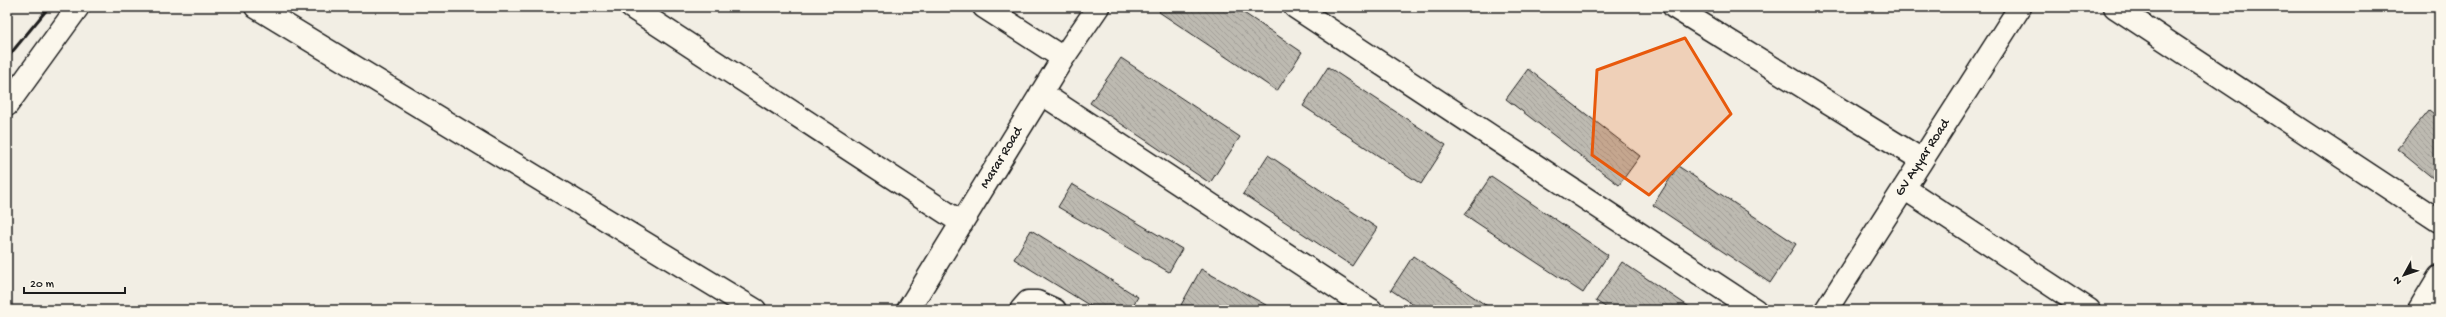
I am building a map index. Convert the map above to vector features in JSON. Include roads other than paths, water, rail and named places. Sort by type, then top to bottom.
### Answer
[{"type":"street","points":[[7,105],[78,7]]},
{"type":"street","points":[[256,7],[755,310]]},
{"type":"street","points":[[631,7],[962,223]]},
{"type":"street","points":[[984,7],[1063,58]]},
{"type":"street","name":"Marar Road","points":[[908,310],[1041,93],[1098,7]]},
{"type":"street","points":[[1294,7],[1755,310]]},
{"type":"street","points":[[1674,7],[1922,160]]},
{"type":"street","name":"GV Ayyar Road","points":[[1826,310],[2020,7]]},
{"type":"street","points":[[2115,7],[2439,221]]},
{"type":"street","points":[[1041,93],[1371,310]]},
{"type":"street","points":[[1904,188],[2089,310]]},
{"type":"street","points":[[2419,310],[2439,277]]},
{"type":"street","points":[[1021,310],[1028,302],[1038,302],[1054,310]]},
{"type":"railway","points":[[7,58],[49,7]]}]
